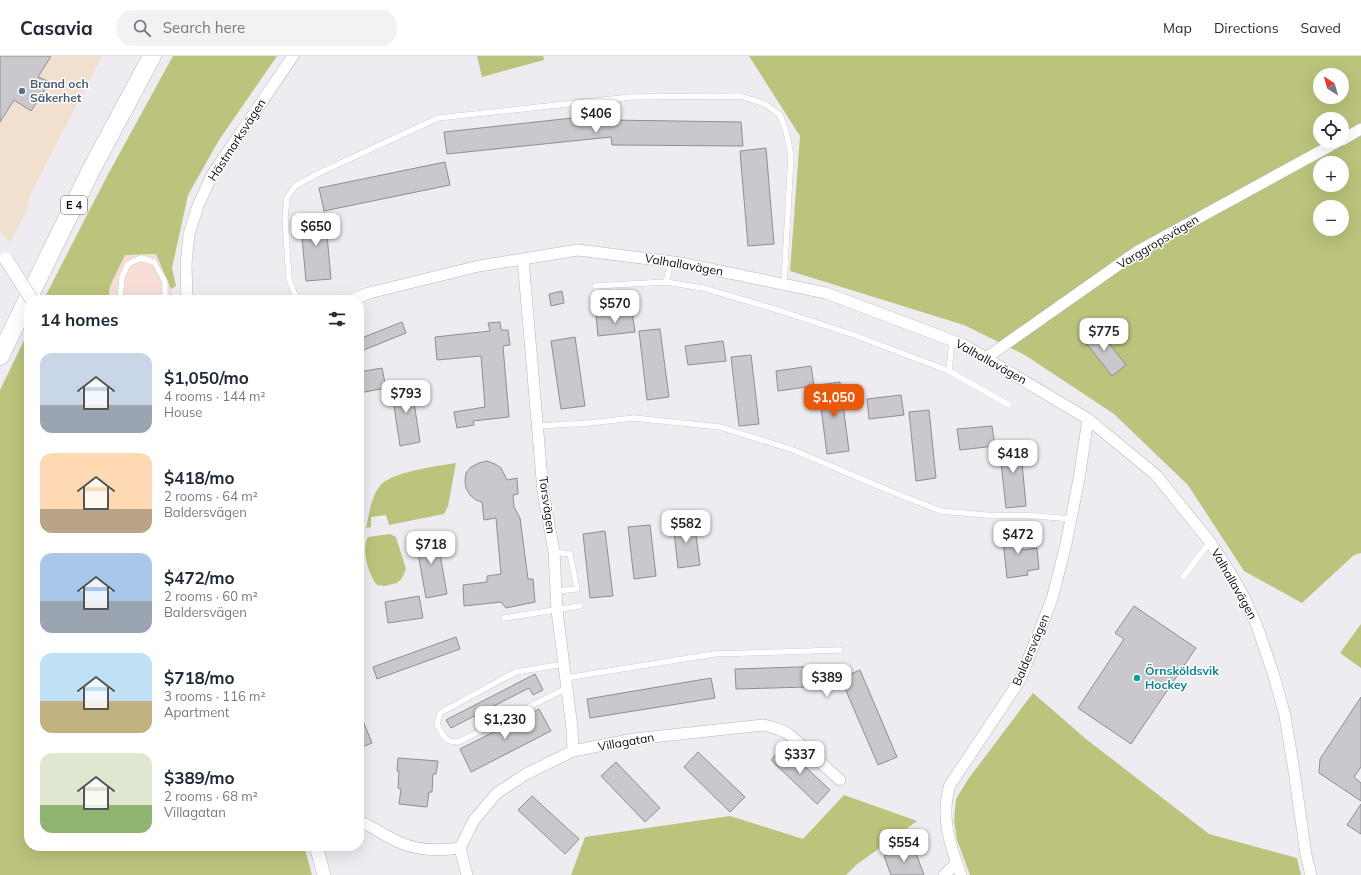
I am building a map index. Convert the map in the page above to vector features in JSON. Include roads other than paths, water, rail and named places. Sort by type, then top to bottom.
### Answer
[{"type":"highway","name":"E 4","points":[[30,295],[92,168],[152,56]]},
{"type":"highway","name":"E 4","points":[[0,356],[24,307]]},
{"type":"street","name":"Hästmarksvägen","points":[[186,295],[186,264],[189,234],[198,206],[212,175],[293,56]]},
{"type":"street","name":"Varggropsvägen","points":[[1349,136],[1361,129]]},
{"type":"street","name":"Varggropsvägen","points":[[986,358],[1138,251],[1326,148]]},
{"type":"street","name":"Valhallavägen","points":[[364,295],[473,267],[578,250],[670,261],[826,293],[964,344],[1021,378],[1088,419],[1156,475],[1210,542],[1229,571],[1258,626],[1285,716],[1306,855],[1312,875]]},
{"type":"street","points":[[3,255],[29,295]]},
{"type":"street","name":"Torsvägen","points":[[523,259],[543,491],[554,552],[557,610],[572,728],[573,752]]},
{"type":"street","name":"Baldersvägen","points":[[962,875],[947,832],[945,814],[948,792],[950,785],[1020,680],[1052,599],[1079,479],[1088,419]]},
{"type":"street","name":"Villagatan","points":[[460,848],[474,820],[497,793],[526,774],[573,752],[634,739],[764,725],[778,728],[790,735],[840,780]]},
{"type":"street","points":[[364,824],[399,843],[410,847],[432,850],[460,848],[467,875]]},
{"type":"street","points":[[317,851],[324,875]]},
{"type":"street","points":[[944,875],[957,863]]},
{"type":"lane","points":[[295,295],[289,279],[285,218],[287,198],[295,186],[317,174],[438,118],[631,97],[740,96],[765,104],[780,115],[786,131],[791,155],[784,284]]},
{"type":"lane","points":[[120,295],[122,277],[128,264],[141,258],[154,262],[165,282],[165,295]]},
{"type":"lane","points":[[666,282],[670,261]]},
{"type":"lane","points":[[595,286],[666,282],[703,288],[781,311],[854,335],[949,371],[1008,405]]},
{"type":"lane","points":[[949,371],[952,340]]},
{"type":"lane","points":[[538,426],[589,423],[634,418],[720,427],[793,450],[941,511],[986,515],[1036,516],[1071,519]]},
{"type":"lane","points":[[1183,577],[1210,542]]},
{"type":"lane","points":[[554,552],[570,554],[577,589],[556,591]]},
{"type":"lane","points":[[504,618],[580,606]]},
{"type":"lane","points":[[564,664],[516,672],[440,713],[437,724],[446,739],[450,742],[458,742],[566,683],[714,654],[840,650]]},
{"type":"place","name":"Brand och Säkerhet","points":[[22,91]]},
{"type":"place","name":"Örnsköldsvik Hockey","points":[[1137,678]]}]
